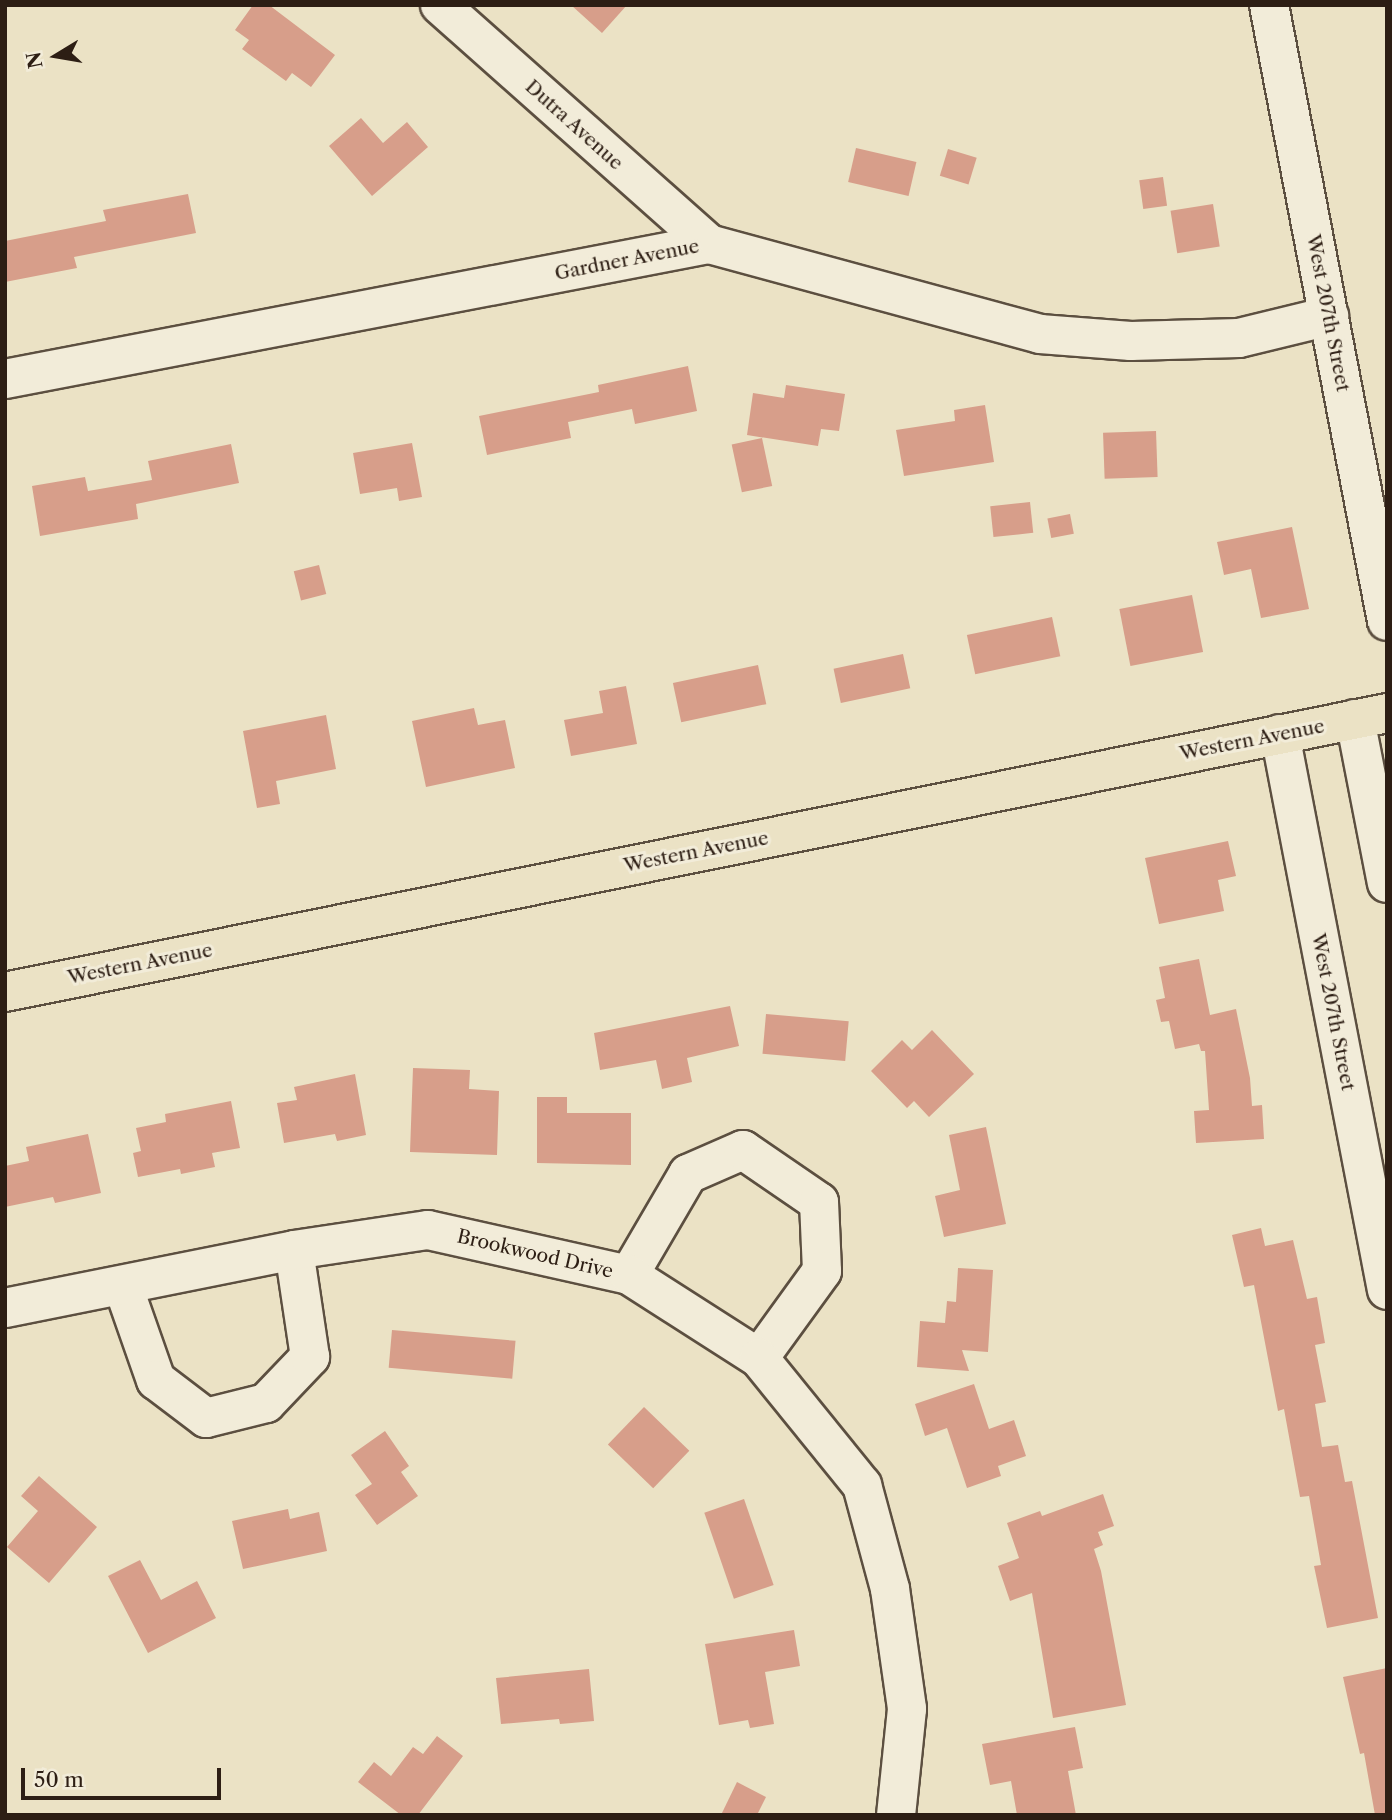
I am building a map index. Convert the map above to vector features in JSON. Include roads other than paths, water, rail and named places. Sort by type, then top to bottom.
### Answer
[{"type":"main road","name":"Western Avenue","points":[[5,992],[1371,716]]},
{"type":"street","name":"Dutra Avenue","points":[[440,5],[709,244]]},
{"type":"street","name":"West 207th Street","points":[[1272,6],[1387,621]]},
{"type":"street","name":"Gardner Avenue","points":[[5,379],[709,244],[1040,334],[1131,341],[1239,338],[1329,316]]},
{"type":"street","points":[[1371,716],[1387,883]]},
{"type":"street","name":"West 207th Street","points":[[1280,734],[1387,1290]]},
{"type":"street","points":[[629,1275],[688,1174],[743,1150],[819,1202],[822,1271],[759,1358]]},
{"type":"street","name":"Brookwood Drive","points":[[5,1308],[294,1250],[428,1230],[629,1275],[759,1358],[862,1485],[890,1589],[907,1709],[896,1815]]},
{"type":"street","points":[[123,1286],[156,1380],[206,1418],[265,1403],[310,1357],[294,1250]]}]
